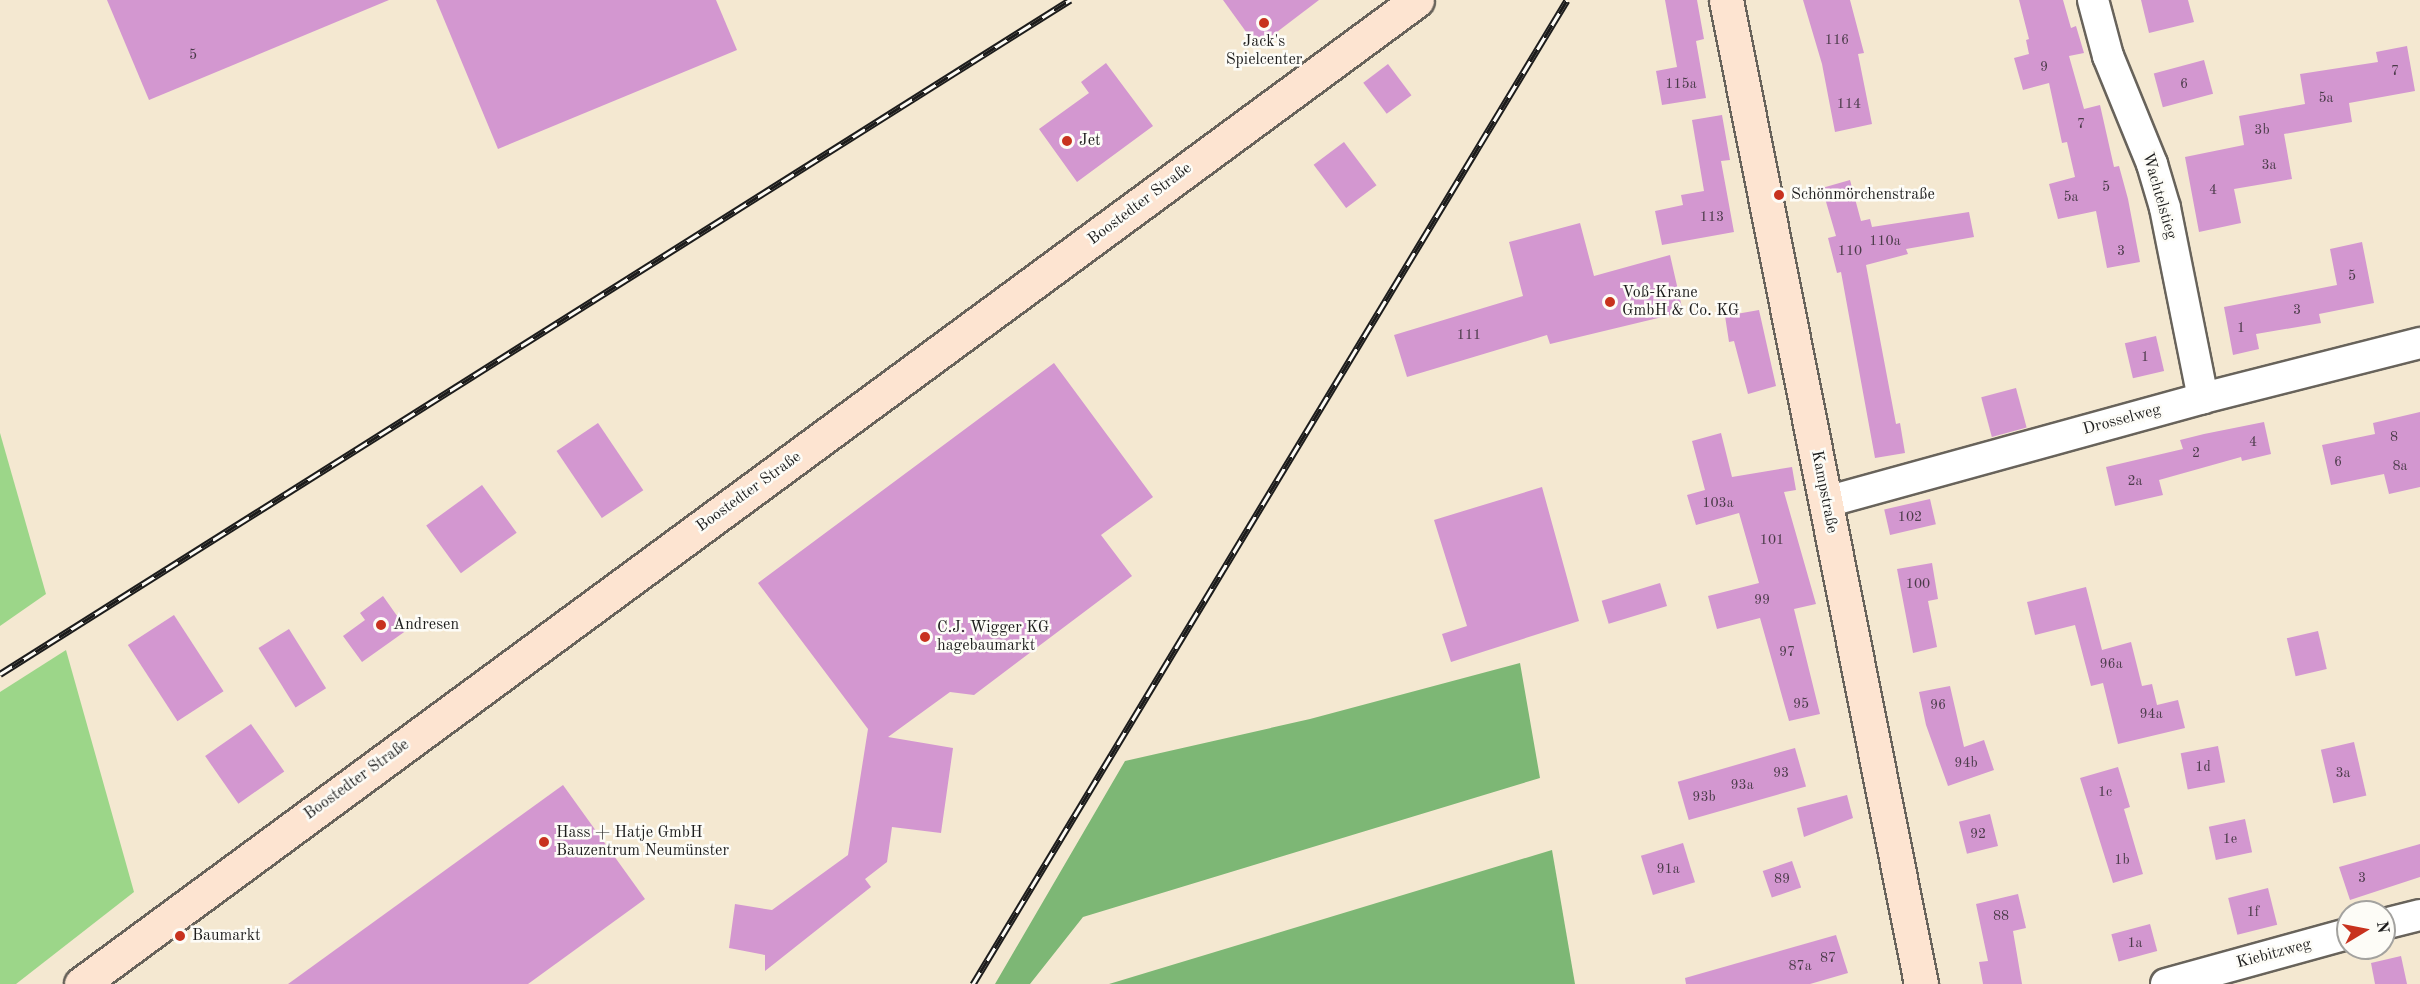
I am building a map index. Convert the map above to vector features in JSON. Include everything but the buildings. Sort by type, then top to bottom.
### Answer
[{"type":"street","name":"Boostedter Straße","points":[[81,984],[1417,0]]},
{"type":"street","name":"Kampstraße","points":[[1726,0],[1921,984]]},
{"type":"street","name":"Wachtelstieg","points":[[2093,0],[2108,56],[2152,164],[2165,208],[2203,398]]},
{"type":"street","name":"Drosselweg","points":[[1826,502],[2203,398],[2420,343]]},
{"type":"street","points":[[2396,921],[2420,915]]},
{"type":"street","name":"Kiebitzweg","points":[[2166,984],[2336,937]]},
{"type":"green space","points":[[0,433],[46,594],[0,626]]},
{"type":"green space","points":[[66,650],[134,892],[16,984],[0,984],[0,692]]},
{"type":"green space","points":[[1520,663],[1540,778],[1083,917],[1030,984],[995,984],[1125,761],[1310,719]]},
{"type":"green space","points":[[1552,850],[1575,984],[1109,984]]},
{"type":"railway","points":[[0,674],[1070,0]]},
{"type":"railway","points":[[973,984],[1567,0]]},
{"type":"place","name":"Jack's Spielcenter","points":[[1264,23]]},
{"type":"place","name":"Jet","points":[[1067,141]]},
{"type":"place","name":"Schönmörchenstraße","points":[[1779,195]]},
{"type":"place","name":"Voß-Krane GmbH & Co. KG","points":[[1610,302]]},
{"type":"place","name":"Andresen","points":[[381,625]]},
{"type":"place","name":"C.J. Wigger KG hagebaumarkt","points":[[925,637]]},
{"type":"place","name":"Hass + Hatje GmbH Bauzentrum Neumünster","points":[[544,842]]},
{"type":"place","name":"Baumarkt","points":[[180,936]]}]
